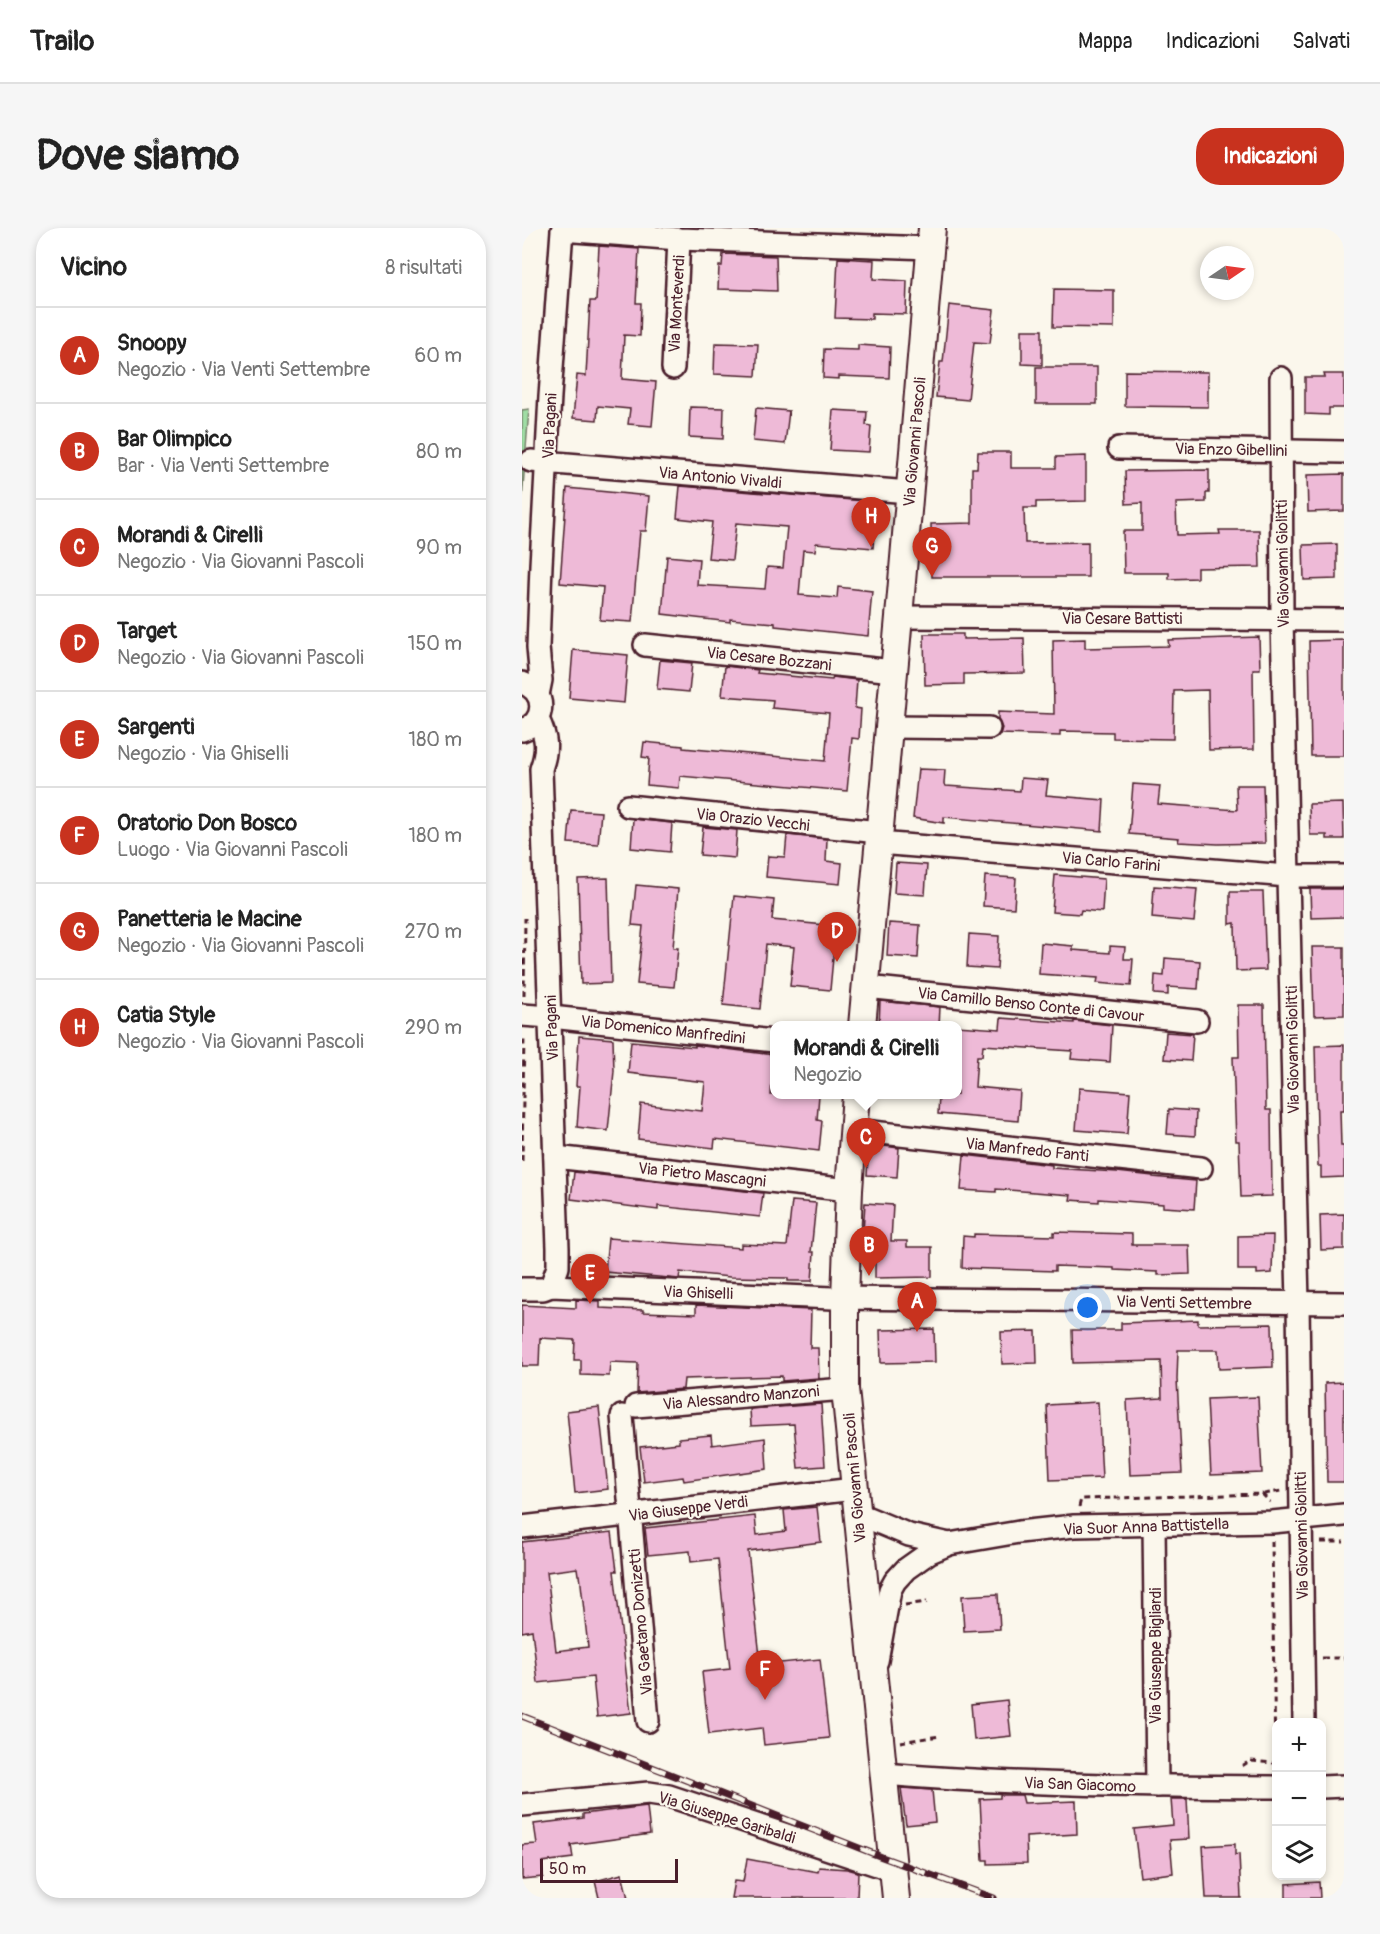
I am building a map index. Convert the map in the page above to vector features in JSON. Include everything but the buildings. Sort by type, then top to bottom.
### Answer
[{"type":"street","name":"Via Pagani","points":[[551,1286],[558,1267],[541,769],[547,753],[545,733],[527,727],[541,704],[527,686],[538,646],[539,461],[559,229],[587,230]]},
{"type":"street","name":"Via Monteverdi","points":[[587,230],[680,239],[931,238]]},
{"type":"street","name":"Via Giovanni Pascoli","points":[[863,1021],[931,238]]},
{"type":"street","name":"Via Monteverdi","points":[[673,368],[680,239]]},
{"type":"street","name":"Via Giovanni Giolitti","points":[[1281,378],[1282,620],[1298,1304],[1304,1718]]},
{"type":"street","name":"Via Enzo Gibellini","points":[[1119,448],[1344,452]]},
{"type":"street","name":"Via Antonio Vivaldi","points":[[539,461],[909,492]]},
{"type":"street","name":"Via Cesare Battisti","points":[[899,616],[1344,621]]},
{"type":"street","name":"Via Cesare Bozzani","points":[[645,645],[894,670]]},
{"type":"street","points":[[889,727],[989,728]]},
{"type":"street","name":"Via Orazio Vecchi","points":[[628,806],[878,837]]},
{"type":"street","name":"Via Carlo Farini","points":[[878,837],[1288,876],[1344,876]]},
{"type":"street","name":"Via Camillo Benso Conte di Cavour","points":[[866,987],[1197,1020]]},
{"type":"street","name":"Via Domenico Manfredini","points":[[523,1022],[551,1017],[770,1041]]},
{"type":"street","name":"Via Giovanni Pascoli","points":[[856,1099],[849,1190],[845,1298],[845,1389],[896,1898]]},
{"type":"street","name":"Via Manfredo Fanti","points":[[854,1130],[1201,1168]]},
{"type":"street","name":"Via Pietro Mascagni","points":[[555,1157],[849,1190]]},
{"type":"street","name":"Via Ghiselli","points":[[522,1289],[543,1289],[551,1286],[845,1298]]},
{"type":"street","name":"Via Venti Settembre","points":[[845,1298],[1344,1304]]},
{"type":"street","name":"Via Alessandro Manzoni","points":[[629,1411],[845,1389]]},
{"type":"street","name":"Via Gaetano Donizetti","points":[[629,1411],[630,1514],[648,1721]]},
{"type":"street","points":[[855,1501],[909,1535],[949,1544]]},
{"type":"street","name":"Via Giuseppe Verdi","points":[[522,1527],[630,1514],[855,1501]]},
{"type":"street","name":"Via Suor Anna Battistella","points":[[949,1544],[1019,1532],[1074,1526],[1272,1522],[1344,1515]]},
{"type":"street","name":"Via Giuseppe Bigliardi","points":[[1154,1525],[1157,1786]]},
{"type":"street","points":[[874,1677],[890,1590],[895,1581],[918,1559],[949,1544]]},
{"type":"street","points":[[861,1557],[876,1574],[895,1581]]},
{"type":"street","name":"Via San Giacomo","points":[[884,1774],[944,1779],[1157,1786],[1272,1787]]},
{"type":"street","points":[[1326,1786],[1344,1786]]},
{"type":"street","name":"Via Giuseppe Garibaldi","points":[[522,1805],[649,1793],[669,1796],[891,1865]]},
{"type":"path","points":[[522,1161],[523,1022]]},
{"type":"path","points":[[1074,1526],[1082,1499],[1262,1494],[1287,1489]]},
{"type":"path","points":[[1262,1494],[1268,1498],[1271,1507]]},
{"type":"path","points":[[1272,1543],[1274,1718]]},
{"type":"path","points":[[881,1744],[940,1736]]},
{"type":"green space","points":[[529,409],[522,501],[522,410]]},
{"type":"railway","points":[[522,1716],[882,1857],[994,1898]]},
{"type":"place","name":"Catia Style","points":[[871,547]]},
{"type":"place","name":"Panetteria le Macine","points":[[932,577]]},
{"type":"place","name":"Target","points":[[837,962]]},
{"type":"place","name":"Morandi & Cirelli","points":[[866,1168]]},
{"type":"place","name":"Bar Olimpico","points":[[869,1276]]},
{"type":"place","name":"Sargenti","points":[[590,1304]]},
{"type":"place","name":"Snoopy","points":[[917,1332]]},
{"type":"place","name":"Oratorio Don Bosco","points":[[765,1700]]}]
